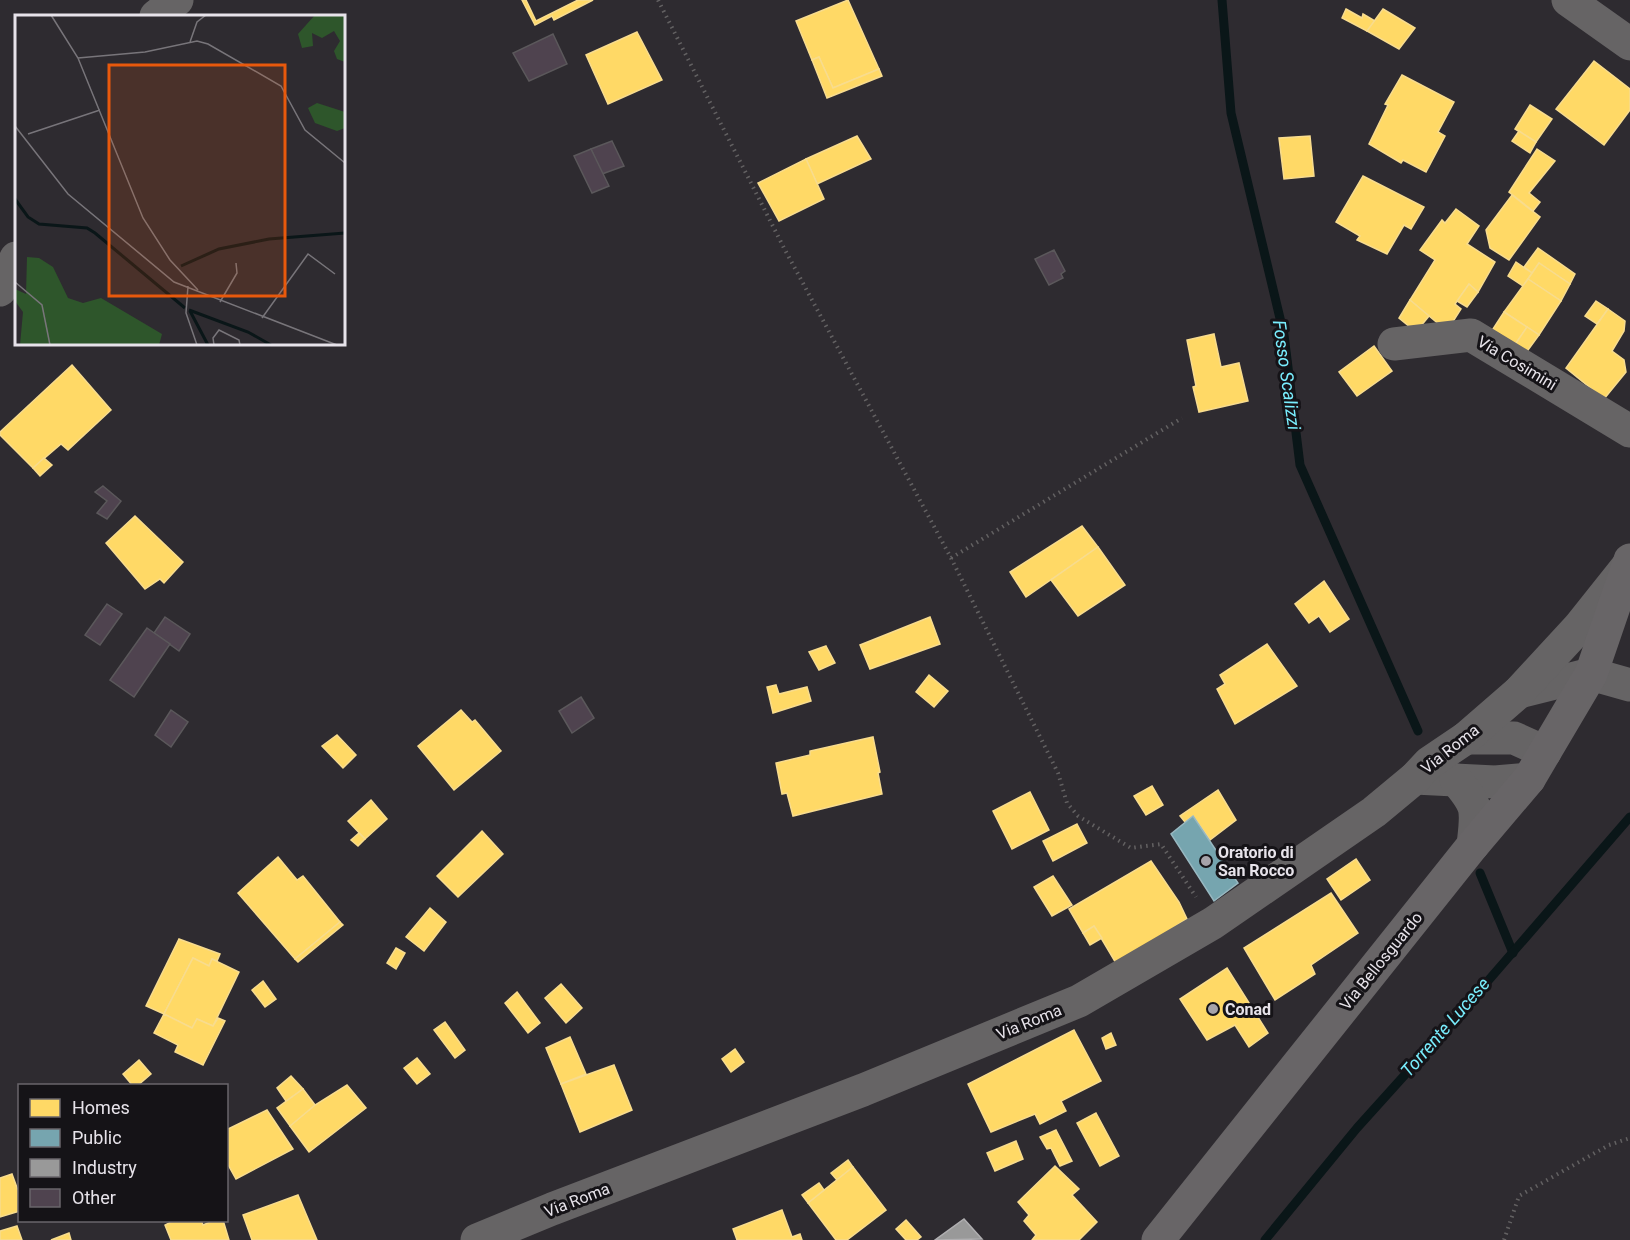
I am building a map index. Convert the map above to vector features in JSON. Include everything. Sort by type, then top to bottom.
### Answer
[{"type":"main road","name":"Via Bellosguardo","points":[[1158,1240],[1537,766],[1591,674],[1629,563]]},
{"type":"street","points":[[157,15],[177,0]]},
{"type":"street","points":[[1568,0],[1630,44]]},
{"type":"street","points":[[0,290],[15,260]]},
{"type":"street","name":"Via Cosimini","points":[[1394,344],[1471,335],[1630,431]]},
{"type":"street","name":"Via Roma","points":[[477,1240],[863,1090],[1079,1001],[1213,922],[1374,812],[1415,778],[1429,763],[1466,738],[1520,692],[1579,627],[1629,563]]},
{"type":"street","points":[[1520,692],[1591,674],[1630,685]]},
{"type":"street","points":[[1466,738],[1514,738],[1537,766]]},
{"type":"street","name":"Via Roma","points":[[1415,778],[1495,782],[1537,766]]},
{"type":"street","points":[[1456,780],[1471,798],[1477,813],[1473,845]]},
{"type":"path","points":[[658,0],[784,248],[951,558],[1058,773],[1067,803],[1078,816],[1131,848],[1161,844],[1213,922]]},
{"type":"path","points":[[951,558],[1182,418]]},
{"type":"path","points":[[1504,1240],[1519,1196],[1609,1145],[1630,1138]]},
{"type":"building: Homes","points":[[522,0],[526,0],[536,21],[578,0],[593,0],[554,20],[552,16],[535,25]]},
{"type":"building: Homes","points":[[848,0],[879,69],[833,88],[819,57],[812,60],[796,21]]},
{"type":"building: Homes","points":[[1346,9],[1362,18],[1363,14],[1375,21],[1367,31],[1342,18]]},
{"type":"building: Homes","points":[[1383,9],[1415,28],[1399,49],[1367,31]]},
{"type":"building: Homes","points":[[637,32],[662,80],[608,104],[586,55]]},
{"type":"building: Homes","points":[[819,57],[833,88],[879,69],[882,76],[827,98],[812,60]]},
{"type":"building: Homes","points":[[1594,61],[1630,89],[1630,110],[1604,145],[1556,109]]},
{"type":"building: Homes","points":[[1402,75],[1454,102],[1438,132],[1445,136],[1426,172],[1403,160],[1401,163],[1369,144],[1388,105],[1385,104]]},
{"type":"building: Homes","points":[[1530,105],[1552,119],[1536,142],[1515,129]]},
{"type":"building: Homes","points":[[1519,131],[1536,142],[1530,153],[1512,141]]},
{"type":"building: Homes","points":[[857,136],[871,159],[817,184],[806,159]]},
{"type":"building: Homes","points":[[1310,136],[1314,176],[1284,179],[1279,138]]},
{"type":"building: Homes","points":[[1537,149],[1555,161],[1529,193],[1540,202],[1533,211],[1509,192]]},
{"type":"building: Homes","points":[[806,159],[824,199],[779,221],[758,183]]},
{"type":"building: Homes","points":[[1363,176],[1424,207],[1411,229],[1404,225],[1387,254],[1357,240],[1360,236],[1336,222]]},
{"type":"building: Homes","points":[[1512,195],[1540,217],[1509,260],[1490,248],[1486,230]]},
{"type":"building: Homes","points":[[1456,209],[1479,226],[1467,244],[1495,262],[1478,292],[1469,284],[1455,304],[1461,309],[1447,331],[1410,300],[1435,260],[1420,250],[1442,220],[1445,223]]},
{"type":"building: Homes","points":[[1538,248],[1575,274],[1570,284],[1539,263],[1532,273],[1524,267]]},
{"type":"building: Homes","points":[[1516,262],[1532,273],[1523,286],[1508,276]]},
{"type":"building: Homes","points":[[1539,263],[1570,284],[1561,301],[1528,279]]},
{"type":"building: Homes","points":[[1528,279],[1561,301],[1539,335],[1504,312]]},
{"type":"building: Homes","points":[[1469,284],[1478,292],[1467,307],[1457,301]]},
{"type":"building: Homes","points":[[1410,300],[1429,316],[1416,332],[1399,318]]},
{"type":"building: Homes","points":[[1596,301],[1608,309],[1597,324],[1585,316]]},
{"type":"building: Homes","points":[[1608,309],[1625,321],[1624,331],[1612,351],[1624,360],[1626,372],[1604,399],[1566,368]]},
{"type":"building: Homes","points":[[1504,312],[1527,327],[1510,352],[1489,335]]},
{"type":"building: Homes","points":[[1527,327],[1539,335],[1520,361],[1510,352]]},
{"type":"building: Homes","points":[[1214,334],[1221,367],[1239,363],[1248,401],[1199,412],[1193,387],[1196,386],[1187,340]]},
{"type":"building: Homes","points":[[1374,346],[1392,371],[1357,396],[1339,372]]},
{"type":"building: Homes","points":[[72,365],[111,410],[68,450],[61,444],[33,468],[0,435],[0,432]]},
{"type":"building: Homes","points":[[44,458],[52,465],[40,476],[33,468]]},
{"type":"building: Homes","points":[[135,516],[183,562],[164,583],[160,579],[145,589],[106,543]]},
{"type":"building: Homes","points":[[1082,526],[1098,547],[1026,597],[1010,572]]},
{"type":"building: Homes","points":[[1098,547],[1125,585],[1078,616],[1051,580]]},
{"type":"building: Homes","points":[[1324,581],[1349,619],[1330,632],[1319,616],[1309,623],[1295,604]]},
{"type":"building: Homes","points":[[930,617],[940,644],[870,669],[860,645]]},
{"type":"building: Homes","points":[[1267,644],[1297,686],[1235,724],[1217,689],[1225,684],[1220,675]]},
{"type":"building: Homes","points":[[826,646],[835,663],[819,670],[809,652]]},
{"type":"building: Homes","points":[[929,675],[948,691],[934,707],[916,692]]},
{"type":"building: Homes","points":[[776,685],[779,694],[807,687],[811,701],[773,713],[767,687]]},
{"type":"building: Homes","points":[[461,710],[472,722],[475,720],[501,751],[454,790],[418,746]]},
{"type":"building: Homes","points":[[337,735],[356,755],[343,768],[322,746]]},
{"type":"building: Homes","points":[[873,737],[882,794],[793,816],[787,793],[782,794],[776,763],[810,755],[810,751]]},
{"type":"building: Homes","points":[[1152,786],[1163,805],[1146,815],[1134,796]]},
{"type":"building: Homes","points":[[1218,790],[1236,820],[1210,840],[1193,816],[1185,822],[1180,816]]},
{"type":"building: Homes","points":[[1030,792],[1049,830],[1012,849],[993,811]]},
{"type":"building: Homes","points":[[371,800],[387,819],[365,839],[348,821]]},
{"type":"building: Homes","points":[[1077,824],[1087,843],[1053,861],[1043,841]]},
{"type":"building: Homes","points":[[482,831],[503,854],[458,897],[437,876]]},
{"type":"building: Homes","points":[[359,833],[365,839],[358,846],[351,840]]},
{"type":"building: Homes","points":[[278,857],[297,880],[303,876],[340,922],[295,959],[238,893]]},
{"type":"building: Homes","points":[[1356,859],[1370,880],[1341,900],[1327,879]]},
{"type":"building: Homes","points":[[1151,861],[1179,902],[1187,919],[1117,965],[1094,926],[1083,933],[1069,909]]},
{"type":"building: Homes","points":[[1053,876],[1072,905],[1052,916],[1034,887]]},
{"type":"building: Homes","points":[[1331,893],[1358,933],[1311,965],[1315,974],[1275,1000],[1244,948]]},
{"type":"building: Homes","points":[[430,908],[446,922],[424,951],[406,937]]},
{"type":"building: Homes","points":[[340,922],[343,925],[298,962],[295,959]]},
{"type":"building: Homes","points":[[1094,926],[1102,938],[1090,945],[1083,933]]},
{"type":"building: Homes","points":[[179,939],[220,954],[217,961],[212,959],[209,966],[193,958],[164,1014],[146,1006]]},
{"type":"building: Homes","points":[[396,948],[405,953],[396,969],[387,963]]},
{"type":"building: Homes","points":[[193,958],[209,966],[212,959],[239,972],[213,1026],[197,1019],[192,1028],[164,1014]]},
{"type":"building: Homes","points":[[1227,968],[1268,1033],[1249,1047],[1235,1025],[1207,1040],[1180,999]]},
{"type":"building: Homes","points":[[263,981],[276,999],[265,1007],[252,990]]},
{"type":"building: Homes","points":[[561,984],[582,1008],[566,1023],[545,998]]},
{"type":"building: Homes","points":[[517,992],[540,1023],[528,1033],[505,1003]]},
{"type":"building: Homes","points":[[164,1014],[192,1028],[197,1019],[213,1026],[218,1018],[225,1021],[203,1065],[175,1052],[178,1045],[154,1033]]},
{"type":"building: Homes","points":[[445,1022],[465,1050],[455,1058],[434,1030]]},
{"type":"building: Homes","points":[[1074,1030],[1101,1081],[1061,1101],[1066,1111],[1040,1124],[1035,1114],[991,1132],[968,1084]]},
{"type":"building: Homes","points":[[1111,1033],[1116,1045],[1106,1049],[1102,1038]]},
{"type":"building: Homes","points":[[570,1037],[586,1074],[561,1084],[546,1048]]},
{"type":"building: Homes","points":[[735,1049],[744,1062],[731,1072],[722,1059]]},
{"type":"building: Homes","points":[[417,1058],[430,1074],[417,1084],[404,1068]]},
{"type":"building: Homes","points":[[139,1060],[151,1074],[139,1084],[131,1084],[123,1074]]},
{"type":"building: Homes","points":[[614,1065],[632,1110],[580,1132],[561,1084]]},
{"type":"building: Homes","points":[[291,1076],[303,1089],[286,1101],[277,1088]]},
{"type":"building: Homes","points":[[347,1085],[366,1108],[309,1152],[290,1126],[315,1105]]},
{"type":"building: Homes","points":[[303,1089],[315,1105],[290,1126],[277,1108]]},
{"type":"building: Homes","points":[[267,1110],[293,1149],[236,1179],[228,1165],[228,1129]]},
{"type":"building: Homes","points":[[1096,1113],[1119,1156],[1100,1166],[1077,1123]]},
{"type":"building: Homes","points":[[1056,1130],[1072,1161],[1060,1166],[1051,1148],[1047,1149],[1040,1137]]},
{"type":"building: Homes","points":[[1016,1141],[1023,1159],[995,1171],[987,1153]]},
{"type":"building: Homes","points":[[848,1160],[853,1167],[837,1180],[831,1173]]},
{"type":"building: Homes","points":[[1055,1166],[1079,1189],[1072,1195],[1097,1222],[1079,1240],[1032,1240],[1036,1235],[1024,1221],[1029,1215],[1018,1202]]},
{"type":"building: Homes","points":[[853,1167],[886,1210],[847,1240],[836,1240],[808,1203]]},
{"type":"building: Homes","points":[[12,1174],[18,1190],[18,1212],[0,1217],[0,1178]]},
{"type":"building: Homes","points":[[819,1183],[824,1190],[808,1203],[802,1195]]},
{"type":"building: Homes","points":[[298,1195],[317,1240],[252,1240],[243,1215]]},
{"type":"building: Homes","points":[[782,1210],[792,1237],[800,1234],[802,1240],[737,1240],[733,1229]]},
{"type":"building: Homes","points":[[906,1220],[921,1237],[917,1240],[906,1240],[896,1229]]},
{"type":"building: Homes","points":[[171,1222],[202,1222],[203,1225],[210,1222],[224,1222],[229,1240],[171,1240],[165,1225]]},
{"type":"building: Homes","points":[[17,1226],[22,1240],[0,1240],[0,1231]]},
{"type":"building: Homes","points":[[69,1233],[71,1240],[51,1240]]},
{"type":"building: Public","name":"Oratorio di San Rocco","points":[[1193,816],[1238,883],[1214,901],[1171,834]]},
{"type":"building: Industry","points":[[964,1219],[982,1239],[935,1240]]},
{"type":"building: Other","points":[[553,34],[567,64],[529,81],[513,53]]},
{"type":"building: Other","points":[[612,141],[624,166],[602,174],[591,149]]},
{"type":"building: Other","points":[[591,149],[609,186],[592,193],[574,156]]},
{"type":"building: Other","points":[[1054,250],[1065,271],[1061,274],[1063,278],[1049,285],[1035,259]]},
{"type":"building: Other","points":[[103,486],[121,501],[107,519],[97,513],[107,501],[95,492]]},
{"type":"building: Other","points":[[107,604],[122,614],[100,645],[85,635]]},
{"type":"building: Other","points":[[165,617],[190,634],[179,651],[154,633]]},
{"type":"building: Other","points":[[147,628],[170,644],[134,697],[110,680]]},
{"type":"building: Other","points":[[581,697],[594,718],[572,733],[559,711]]},
{"type":"building: Other","points":[[171,710],[188,722],[171,747],[155,735]]},
{"type":"waterway","name":"Fosso Scalizzi","points":[[1222,0],[1231,113],[1284,335],[1300,465],[1418,731]]},
{"type":"waterway","name":"Torrente Lucese","points":[[1265,1240],[1357,1128],[1630,817]]},
{"type":"waterway","name":"Fosso Scalizzi","points":[[1480,873],[1513,953]]},
{"type":"place","name":"Oratorio di San Rocco","points":[[1206,861]]},
{"type":"place","name":"Conad","points":[[1213,1009]]}]
